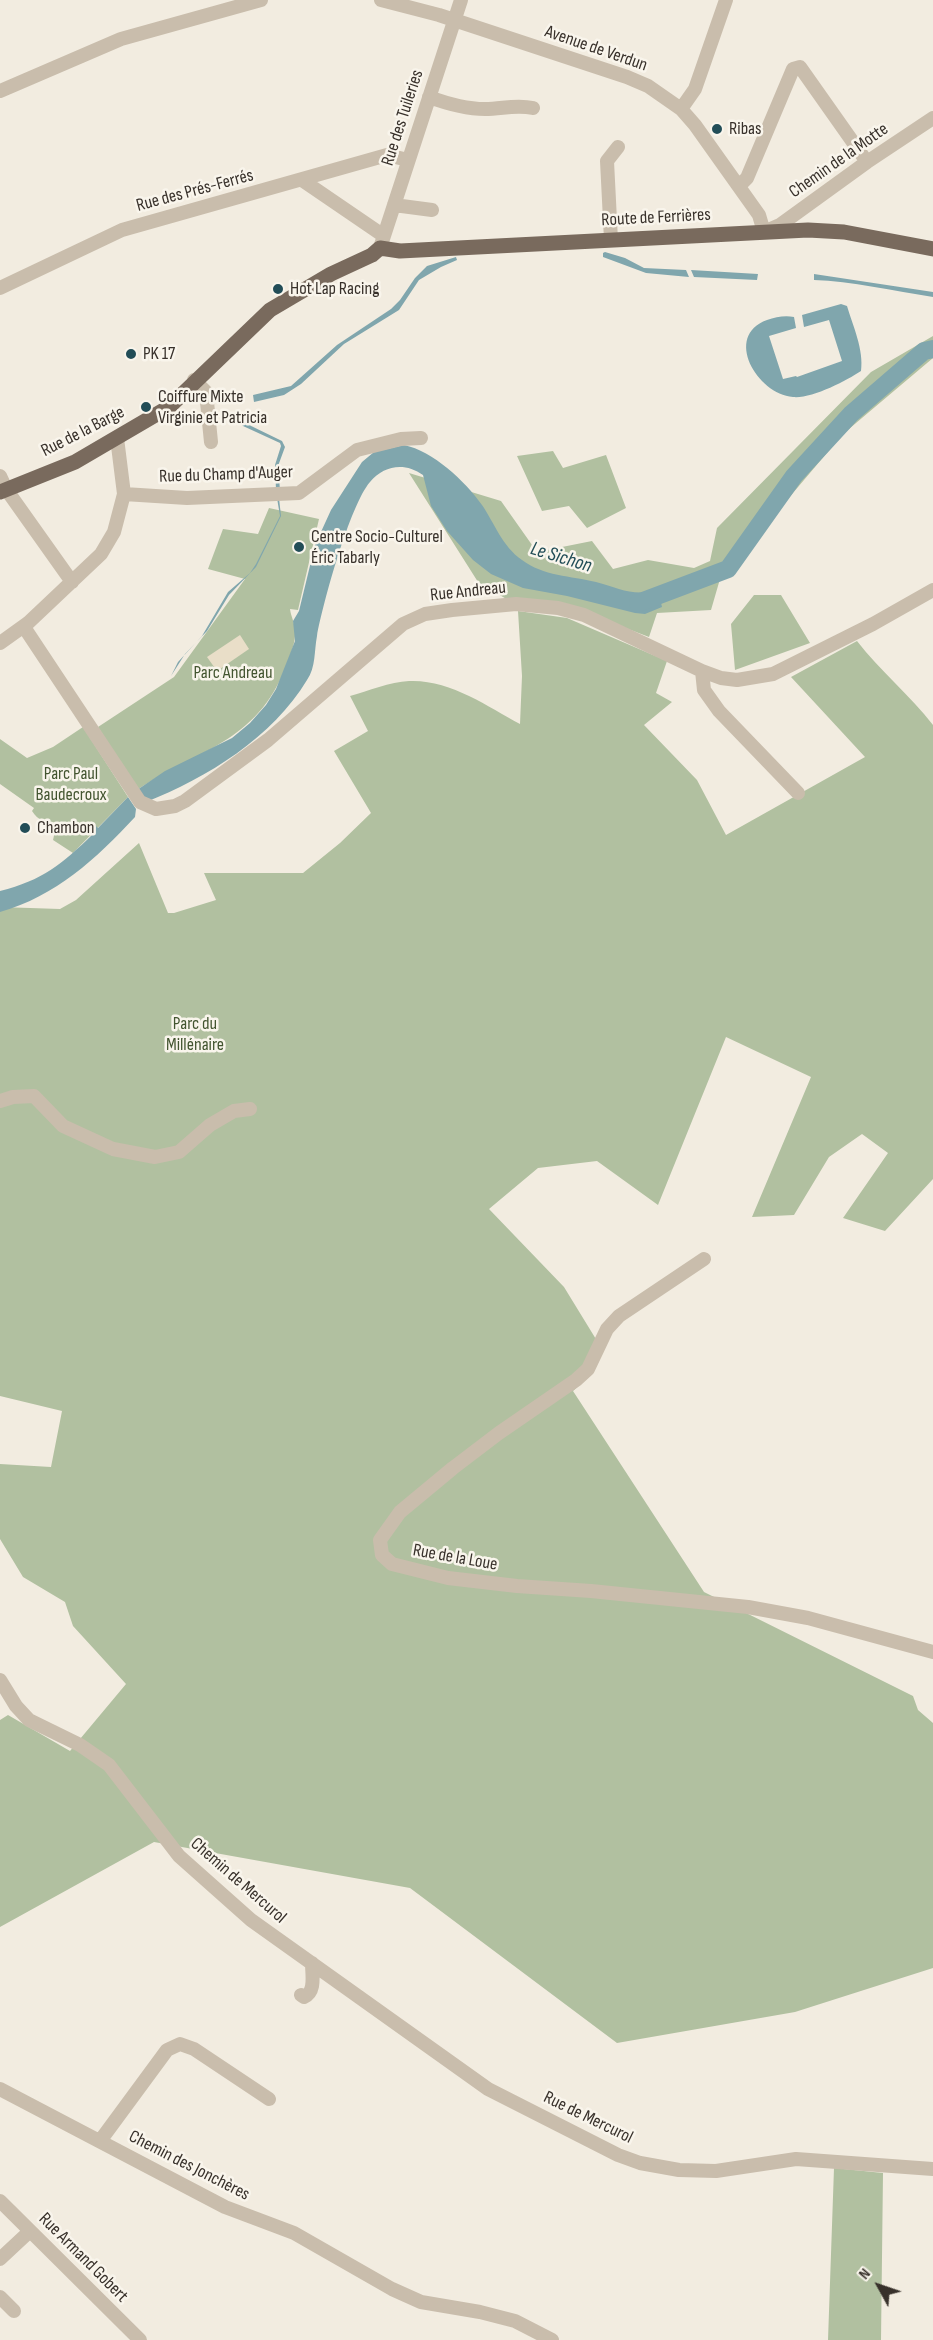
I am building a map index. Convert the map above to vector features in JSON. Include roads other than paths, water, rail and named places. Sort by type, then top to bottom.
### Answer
[{"type":"main road","name":"Route de Ferrières","points":[[382,242],[400,251],[764,232],[844,232],[933,249]]},
{"type":"main road","name":"Rue de la Barge","points":[[2,486],[75,462],[169,407],[194,380],[270,310],[331,274],[372,255],[382,242]]},
{"type":"street","points":[[0,91],[121,39],[261,0]]},
{"type":"street","name":"Avenue de Verdun","points":[[381,0],[454,20],[627,77],[666,97],[681,110],[739,186],[759,215],[764,232]]},
{"type":"street","name":"Rue des Tuileries","points":[[382,242],[461,0]]},
{"type":"street","points":[[681,110],[695,89],[726,0]]},
{"type":"street","points":[[739,186],[747,178],[793,69],[800,67],[867,162]]},
{"type":"street","points":[[429,97],[468,108],[488,109],[517,105],[533,108]]},
{"type":"street","name":"Chemin de la Motte","points":[[764,232],[780,225],[933,118]]},
{"type":"street","points":[[610,240],[607,161],[618,147]]},
{"type":"street","name":"Rue des Prés-Ferrés","points":[[0,288],[122,230],[387,155],[408,160]]},
{"type":"street","points":[[302,180],[382,242]]},
{"type":"street","points":[[394,205],[432,210]]},
{"type":"street","points":[[194,380],[206,392],[211,442]]},
{"type":"street","points":[[0,643],[24,627],[106,547],[114,532],[124,494],[117,438]]},
{"type":"street","name":"Rue du Champ d'Auger","points":[[124,494],[187,498],[299,493],[357,450],[401,439],[421,438]]},
{"type":"street","points":[[2,486],[72,582]]},
{"type":"street","name":"Rue Andreau","points":[[24,627],[140,802],[148,807],[165,808],[185,801],[268,740],[403,624],[425,614],[516,604],[558,608],[584,615],[702,671],[721,678],[737,680],[773,674],[933,591]]},
{"type":"street","points":[[702,671],[704,690],[719,711],[798,793]]},
{"type":"street","points":[[0,1101],[13,1097],[34,1096],[63,1126],[113,1149],[155,1157],[179,1152],[210,1125],[234,1111],[250,1109]]},
{"type":"street","name":"Rue de la Loue","points":[[704,1258],[619,1316],[607,1329],[588,1369],[576,1380],[499,1433],[400,1512],[380,1540],[382,1555],[392,1564],[448,1578],[748,1607],[808,1618],[933,1652]]},
{"type":"street","name":"Chemin de Mercurol","points":[[0,1680],[16,1706],[29,1720],[80,1745],[109,1765],[179,1856],[251,1920],[365,2001]]},
{"type":"street","points":[[301,1995],[304,1997],[312,1990],[312,1963]]},
{"type":"street","name":"Rue de Mercurol","points":[[365,2001],[488,2089],[618,2155],[640,2163],[679,2170],[716,2171],[796,2158],[933,2169]]},
{"type":"street","points":[[100,2141],[167,2050],[180,2044],[194,2049],[268,2099]]},
{"type":"street","name":"Chemin des Jonchères","points":[[0,2089],[225,2207],[294,2234],[392,2289],[421,2302],[480,2312],[515,2321],[552,2340]]},
{"type":"street","name":"Rue Armand Gobert","points":[[0,2201],[140,2340]]},
{"type":"street","points":[[0,2259],[30,2231]]},
{"type":"street","points":[[0,2297],[14,2311]]},
{"type":"water","points":[[605,252],[625,258],[644,268],[686,270],[689,277],[646,273],[603,257]]},
{"type":"water","points":[[456,257],[457,260],[419,280],[399,310],[344,344],[301,384],[284,395],[254,402],[253,395],[291,386],[337,345],[391,309],[427,266]]},
{"type":"water","points":[[691,270],[758,274],[757,280],[694,277]]},
{"type":"water","points":[[814,274],[933,292],[933,297],[858,284],[814,280]]},
{"type":"water","points":[[841,304],[847,306],[857,338],[862,363],[861,371],[847,380],[800,397],[780,393],[757,376],[746,351],[747,338],[754,328],[767,320],[780,317],[794,317],[796,328],[769,336],[783,379],[797,377],[842,361],[829,320],[804,327],[802,315]]},
{"type":"water","points":[[230,412],[245,423],[282,441],[285,447],[278,466],[280,490],[276,490],[275,465],[280,443],[243,426]]},
{"type":"water","points":[[404,445],[415,448],[437,460],[467,486],[509,548],[522,560],[548,572],[626,591],[641,593],[658,590],[662,607],[645,614],[635,613],[523,588],[491,574],[473,560],[447,531],[431,506],[423,475],[409,468],[388,469],[370,482],[354,511],[325,601],[312,670],[293,701],[276,720],[237,753],[192,781],[146,802],[137,790],[165,771],[232,738],[266,705],[276,689],[295,641],[293,621],[299,611],[315,545],[331,510],[362,462],[374,452]]},
{"type":"water","points":[[277,498],[279,498],[281,516],[256,567],[229,595],[207,631],[196,643],[228,592],[250,573],[256,564],[280,516]]},
{"type":"water","points":[[128,797],[136,809],[135,817],[90,861],[57,886],[20,905],[0,912],[0,891],[28,882],[61,863],[93,834],[93,826],[98,828]]},
{"type":"waterway","name":"Le Sichon","points":[[638,603],[728,569],[794,476],[851,414],[924,351],[933,349]]},
{"type":"place","name":"Ribas","points":[[717,129]]},
{"type":"place","name":"Hot Lap Racing","points":[[278,289]]},
{"type":"place","name":"PK 17","points":[[131,354]]},
{"type":"place","name":"Coiffure Mixte Virginie et Patricia","points":[[146,407]]},
{"type":"place","name":"Centre Socio-Culturel Éric Tabarly","points":[[299,547]]},
{"type":"place","name":"Chambon","points":[[25,828]]},
{"type":"park label","name":"Parc Andreau","points":[[233,673]]},
{"type":"park label","name":"Parc Paul Baudecroux","points":[[71,784]]},
{"type":"park label","name":"Parc du Millénaire","points":[[195,1034]]}]
